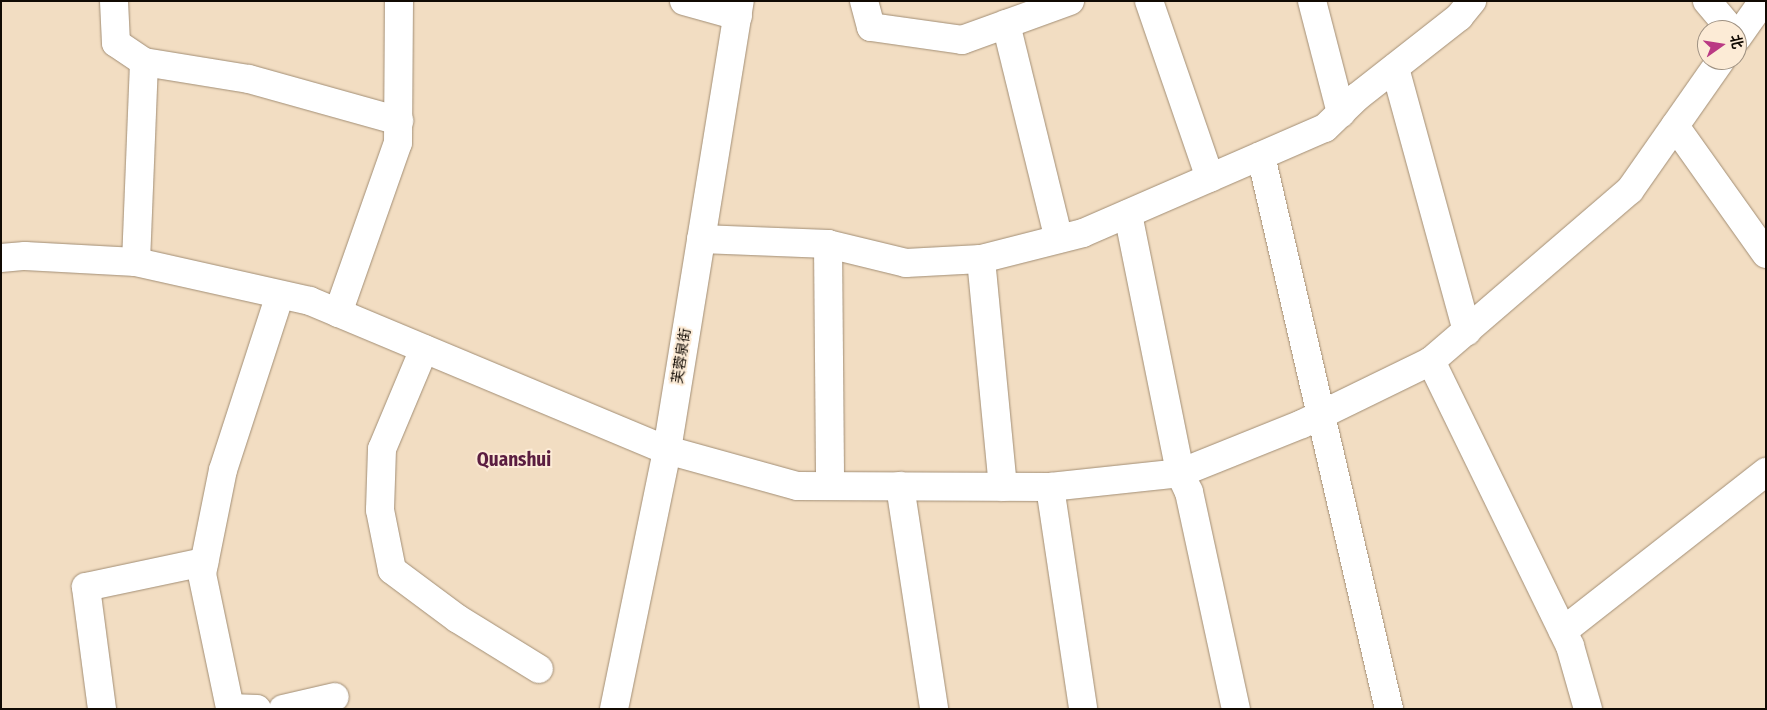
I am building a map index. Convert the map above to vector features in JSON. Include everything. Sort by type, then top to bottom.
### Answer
[{"type":"street","points":[[114,1],[116,43],[144,62],[248,79],[399,121]]},
{"type":"street","points":[[338,313],[398,143],[400,1]]},
{"type":"street","points":[[684,1],[739,9]]},
{"type":"street","points":[[864,1],[871,26],[962,40],[1070,1]]},
{"type":"street","points":[[1149,1],[1210,178]]},
{"type":"street","points":[[1312,1],[1341,113]]},
{"type":"street","points":[[701,240],[828,244],[906,263],[982,260],[1083,233],[1325,128],[1395,68],[1459,17],[1472,1]]},
{"type":"street","points":[[1707,1],[1723,20]]},
{"type":"street","points":[[1747,24],[1763,1]]},
{"type":"street","name":"芙蓉泉街","points":[[614,709],[667,450],[739,9]]},
{"type":"street","points":[[1006,24],[1059,239]]},
{"type":"street","points":[[136,262],[144,62]]},
{"type":"street","points":[[1395,68],[1467,331]]},
{"type":"street","points":[[1,258],[25,256],[136,262],[310,301],[667,450],[797,486],[1050,488],[1180,473],[1321,415],[1431,361],[1630,190],[1714,70]]},
{"type":"street","points":[[1675,126],[1766,254]]},
{"type":"street","points":[[1261,156],[1389,709]]},
{"type":"street","points":[[1128,214],[1180,473],[1189,492],[1236,709]]},
{"type":"street","points":[[828,244],[830,486]]},
{"type":"street","points":[[982,260],[1003,487]]},
{"type":"street","points":[[257,709],[229,709],[202,574],[223,470],[280,295]]},
{"type":"street","points":[[424,348],[382,449],[380,510],[392,570],[458,619],[539,669]]},
{"type":"street","points":[[1431,361],[1563,631],[1588,709]]},
{"type":"street","points":[[1563,631],[1763,481]]},
{"type":"street","points":[[900,486],[934,709]]},
{"type":"street","points":[[1050,488],[1083,709]]},
{"type":"street","points":[[102,709],[86,587],[204,562]]},
{"type":"street","points":[[283,709],[335,697]]},
{"type":"district","name":"Quanshui","points":[[514,460]]}]
